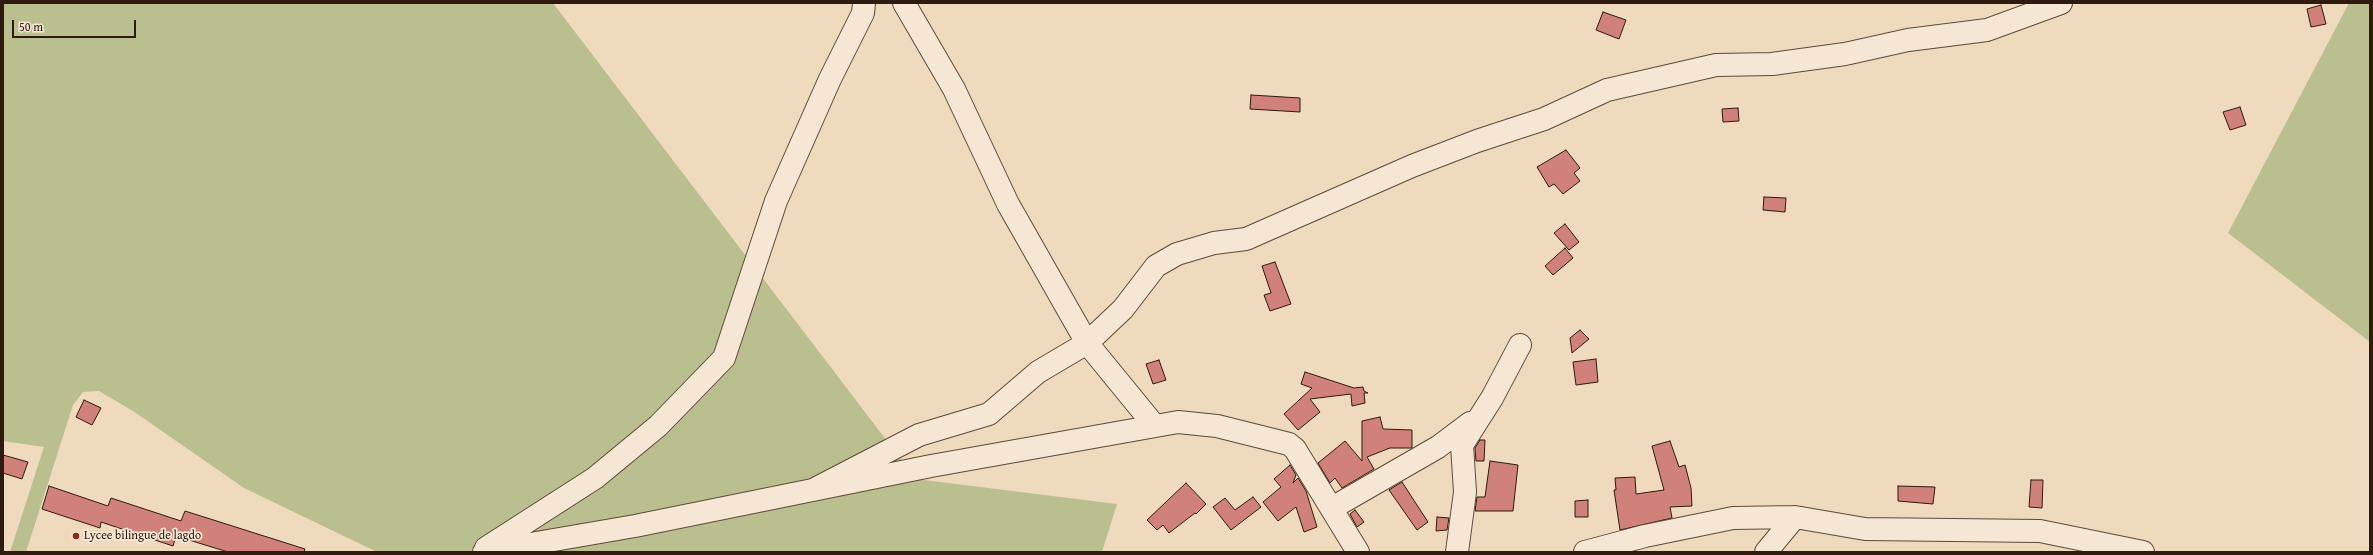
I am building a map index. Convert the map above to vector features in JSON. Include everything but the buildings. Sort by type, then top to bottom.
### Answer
[{"type":"street","points":[[479,552],[595,478],[658,426],[724,358],[776,201],[830,79],[864,13],[864,3]]},
{"type":"street","points":[[904,3],[954,90],[1008,204],[1087,343],[1154,426]]},
{"type":"street","points":[[813,490],[918,435],[989,414],[1038,372],[1087,343],[1123,309],[1156,266],[1177,254],[1214,243],[1246,239],[1412,166],[1477,141],[1544,119],[1606,90],[1716,65],[1772,64],[1845,54],[1908,40],[1987,30],[2061,3]]},
{"type":"street","points":[[1457,552],[1465,492],[1462,445],[1492,398],[1520,345]]},
{"type":"street","points":[[1332,508],[1438,447],[1468,425],[1492,398]]},
{"type":"street","points":[[484,552],[635,526],[813,490],[1154,426],[1193,422],[1274,439],[1289,444],[1295,449],[1358,552]]},
{"type":"street","points":[[1585,552],[1645,536],[1733,518],[1795,517],[1865,529],[2040,531],[2143,552]]},
{"type":"street","points":[[1766,552],[1795,517]]},
{"type":"green space","points":[[3,3],[553,3],[916,479],[1117,504],[1102,552],[377,552],[244,488],[133,411],[99,391],[83,392],[73,405],[26,552],[10,552],[44,447],[3,441]]},
{"type":"green space","points":[[2349,3],[2370,3],[2370,342],[2228,233]]},
{"type":"place","name":"Lycee bilingue de lagdo","points":[[76,536]]}]
